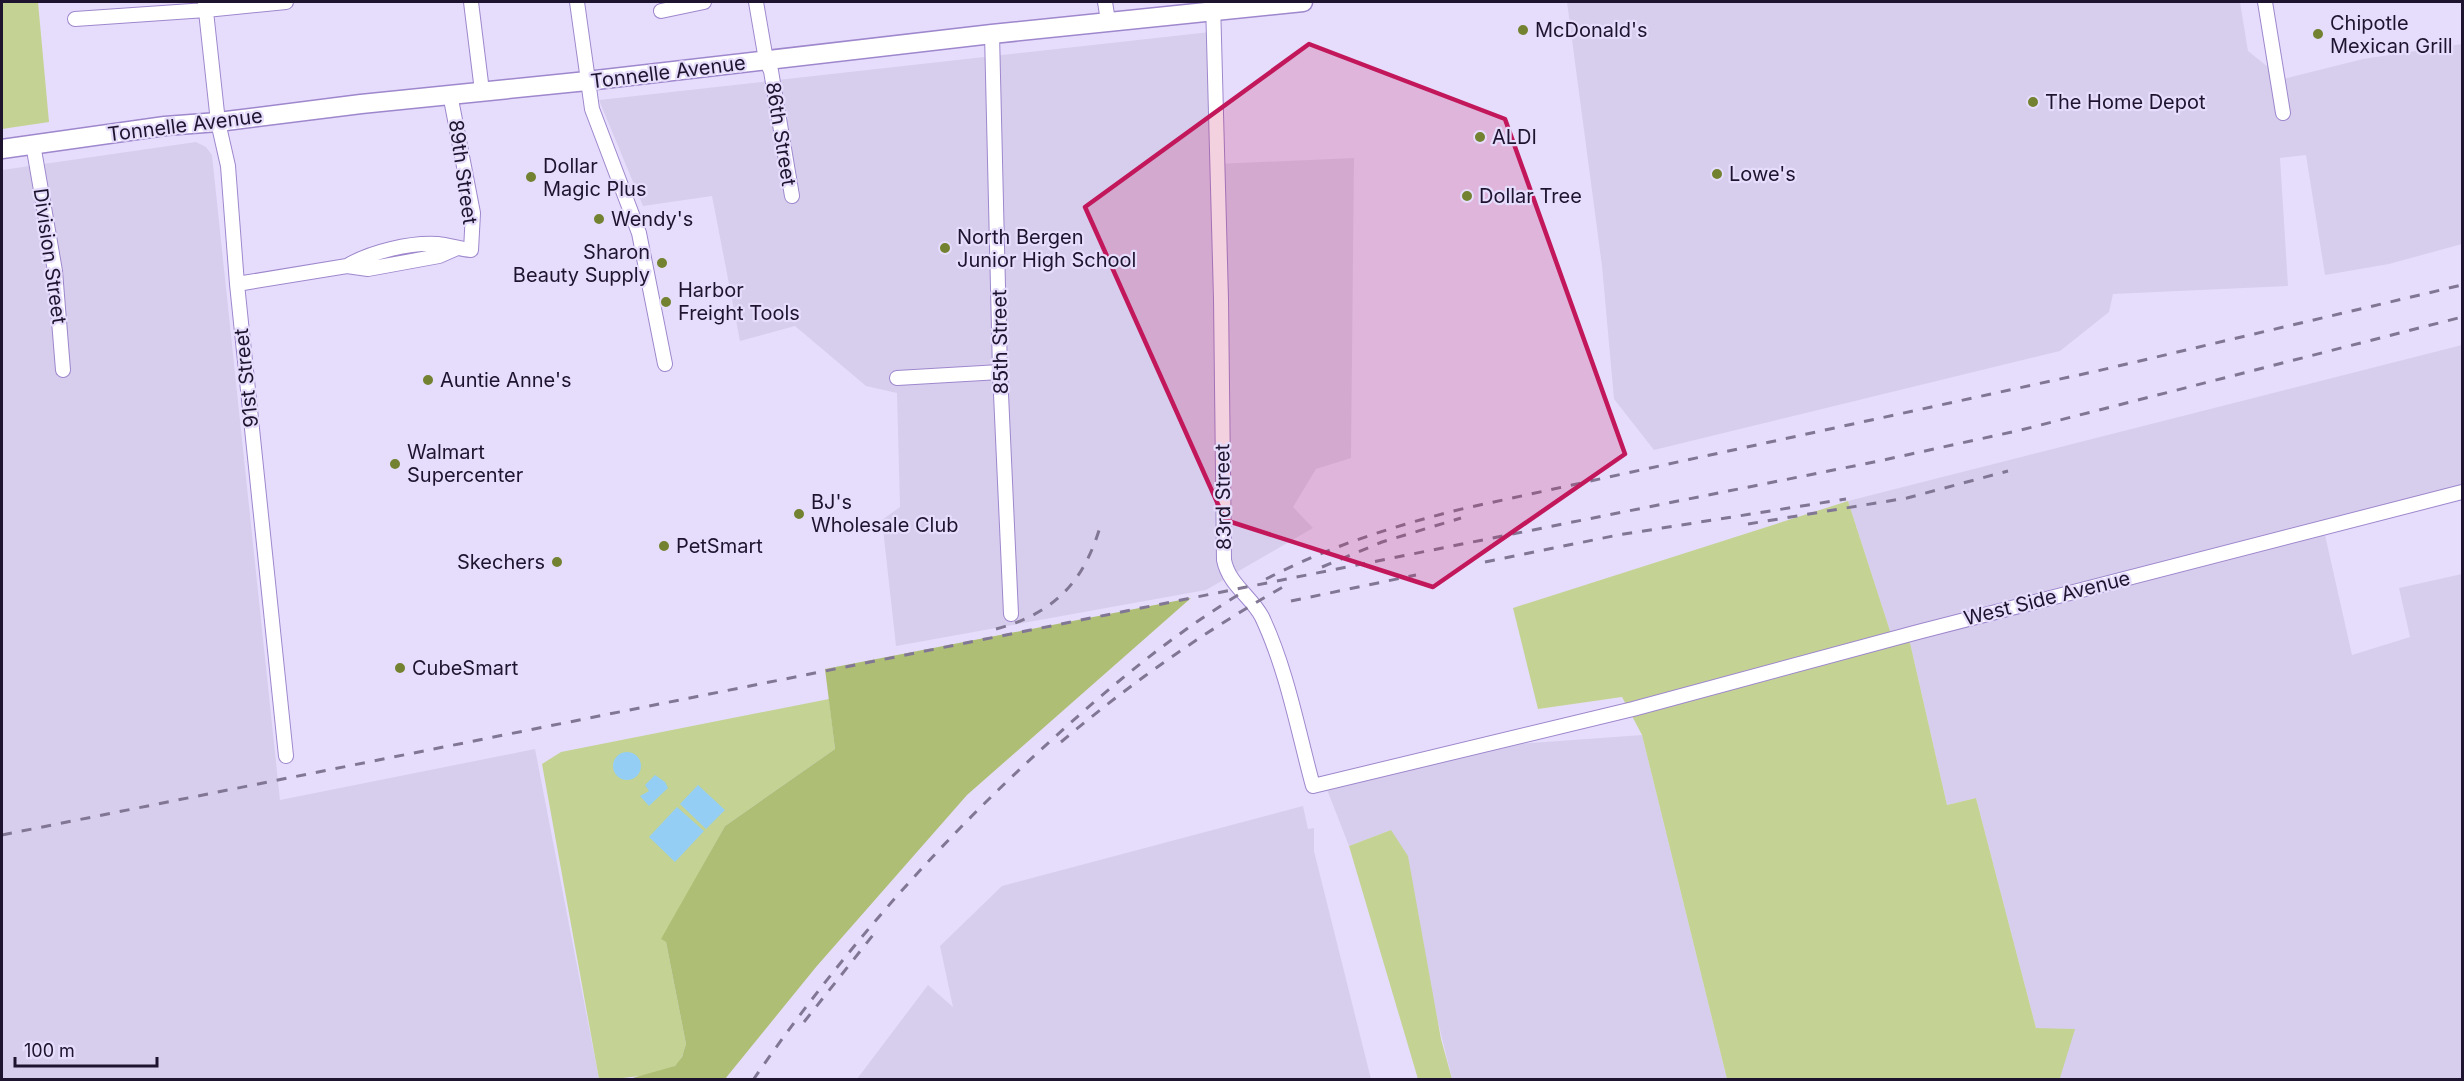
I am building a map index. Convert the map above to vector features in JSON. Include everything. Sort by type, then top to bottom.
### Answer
[{"type":"main road","name":"Tonnelle Avenue","points":[[2,149],[165,126],[587,81],[1214,7],[1303,2]]},
{"type":"street","points":[[75,19],[206,6],[286,2]]},
{"type":"street","points":[[471,2],[482,92]]},
{"type":"street","points":[[577,2],[592,109],[639,233],[665,364]]},
{"type":"street","points":[[661,11],[704,2]]},
{"type":"street","name":"86th Street","points":[[756,2],[766,60],[771,71],[792,196]]},
{"type":"street","points":[[1105,2],[1108,21]]},
{"type":"street","points":[[2265,2],[2283,112]]},
{"type":"street","name":"91st Street","points":[[206,6],[218,122],[228,166],[237,284],[286,756]]},
{"type":"street","name":"83rd Street","points":[[1214,7],[1224,560],[1234,583],[1262,617],[1282,673],[1313,786],[1634,709]]},
{"type":"street","name":"85th Street","points":[[992,34],[1000,372],[1011,614]]},
{"type":"street","name":"89th Street","points":[[237,284],[346,266],[365,255],[420,244],[437,244],[471,250],[473,213],[450,94]]},
{"type":"street","name":"Division Street","points":[[33,144],[56,271],[63,370]]},
{"type":"street","points":[[897,378],[1000,372]]},
{"type":"street","name":"West Side Avenue","points":[[1634,709],[1930,629],[2463,492]]},
{"type":"highlighted area","points":[[1309,44],[1505,119],[1625,454],[1433,587],[1225,520],[1085,207]]},
{"type":"shaded area","points":[[1567,2],[2240,2],[2248,51],[2283,79],[2363,59],[2462,44],[2462,244],[2389,264],[2325,275],[2306,155],[2280,158],[2288,286],[2113,294],[2109,312],[2060,351],[1654,450],[1614,399],[1602,266]]},
{"type":"shaded area","points":[[1210,32],[1216,164],[1354,158],[1351,458],[1316,469],[1293,507],[1313,528],[1206,590],[896,646],[882,520],[900,507],[897,393],[866,386],[795,326],[740,341],[712,196],[643,206],[599,100]]},
{"type":"shaded area","points":[[196,142],[206,147],[212,155],[280,800],[535,749],[599,1079],[2,1080],[2,170]]},
{"type":"shaded area","points":[[2462,345],[2462,487],[2323,526],[2352,655],[2410,637],[2399,588],[2462,574],[2462,1079],[2060,1078],[2036,1028],[1976,798],[1947,805],[1908,634],[1892,637],[1848,501]]},
{"type":"shaded area","points":[[1642,735],[1727,1079],[1452,1079],[1391,830],[1349,846],[1326,787],[1474,747]]},
{"type":"shaded area","points":[[1303,806],[1308,829],[1314,828],[1314,851],[1371,1079],[857,1079],[928,985],[953,1007],[940,946],[1002,886]]},
{"type":"green space","points":[[2,2],[38,2],[49,122],[2,129]]},
{"type":"green space","points":[[1848,501],[1892,637],[1908,634],[1947,805],[1976,798],[2036,1028],[2075,1029],[2060,1078],[2062,1079],[1727,1079],[1642,735],[1622,697],[1538,709],[1513,608]]},
{"type":"green space","points":[[1191,598],[967,795],[816,967],[725,1079],[629,1079],[675,1066],[682,1057],[686,1044],[666,942],[661,939],[725,826],[835,749],[825,669]]},
{"type":"green space","points":[[829,699],[835,749],[725,826],[662,939],[666,942],[686,1044],[680,1061],[670,1069],[661,1072],[599,1079],[542,764],[561,752]]},
{"type":"green space","points":[[1391,830],[1408,856],[1441,1039],[1452,1079],[1418,1079],[1349,846]]},
{"type":"water","points":[[627,752],[637,756],[641,766],[637,776],[627,780],[617,776],[613,766],[617,756]]},
{"type":"water","points":[[655,775],[665,782],[668,788],[649,806],[640,796],[649,791],[645,785]]},
{"type":"water","points":[[698,785],[725,810],[706,829],[680,804]]},
{"type":"water","points":[[677,807],[704,831],[675,862],[649,837]]},
{"type":"railway","points":[[1266,579],[1314,556],[1364,538],[1466,508],[2097,371],[2462,285]]},
{"type":"railway","points":[[2,835],[1879,461],[2021,430],[2462,317]]},
{"type":"railway","points":[[1748,524],[1907,498],[2008,471]]},
{"type":"railway","points":[[1485,562],[1618,535],[1846,499]]},
{"type":"railway","points":[[1322,567],[1382,542],[1461,518]]},
{"type":"railway","points":[[996,629],[1035,614],[1064,592],[1086,563],[1101,524]]},
{"type":"railway","points":[[1291,601],[1416,575]]},
{"type":"railway","points":[[1061,742],[1115,698],[1172,657],[1230,618],[1290,583]]},
{"type":"railway","points":[[753,1080],[821,987],[857,943],[894,899],[973,815],[1056,736],[1123,678],[1193,624],[1243,592]]},
{"type":"railway","points":[[804,1022],[873,935]]},
{"type":"place","name":"McDonald's","points":[[1523,30]]},
{"type":"place","name":"Chipotle Mexican Grill","points":[[2318,34]]},
{"type":"place","name":"The Home Depot","points":[[2033,102]]},
{"type":"place","name":"ALDI","points":[[1480,137]]},
{"type":"place","name":"Lowe's","points":[[1717,174]]},
{"type":"place","name":"Dollar Magic Plus","points":[[531,177]]},
{"type":"place","name":"Dollar Tree","points":[[1467,196]]},
{"type":"place","name":"Wendy's","points":[[599,219]]},
{"type":"place","name":"North Bergen Junior High School","points":[[945,248]]},
{"type":"place","name":"Sharon Beauty Supply","points":[[662,263]]},
{"type":"place","name":"Harbor Freight Tools","points":[[666,302]]},
{"type":"place","name":"Auntie Anne's","points":[[428,380]]},
{"type":"place","name":"Walmart Supercenter","points":[[395,464]]},
{"type":"place","name":"BJ's Wholesale Club","points":[[799,514]]},
{"type":"place","name":"PetSmart","points":[[664,546]]},
{"type":"place","name":"Skechers","points":[[557,562]]},
{"type":"place","name":"CubeSmart","points":[[400,668]]}]
